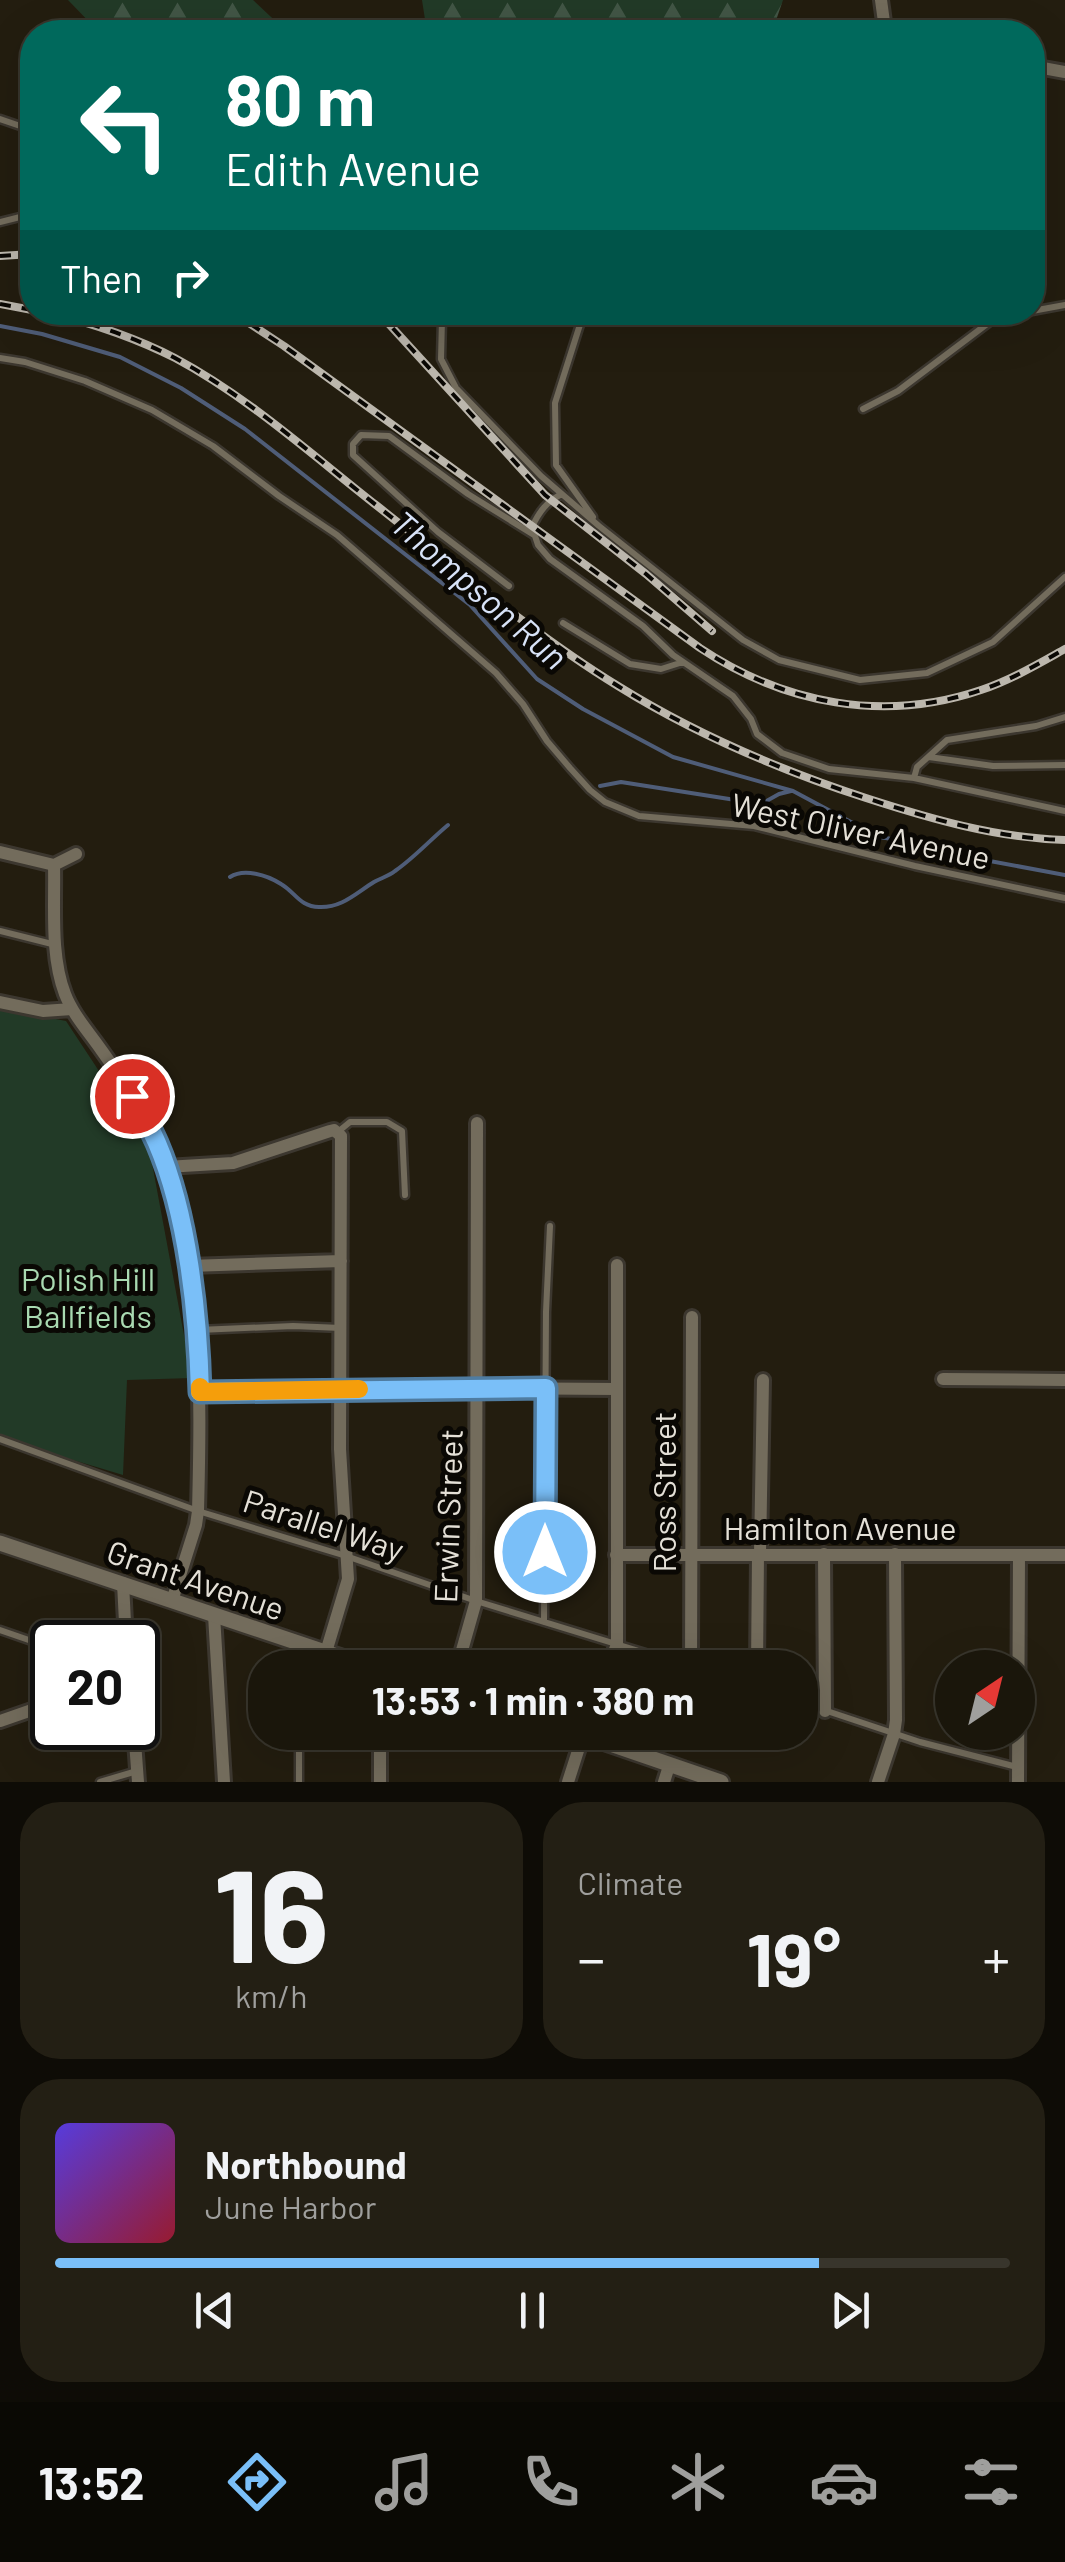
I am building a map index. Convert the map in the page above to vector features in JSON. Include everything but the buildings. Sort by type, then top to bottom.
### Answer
[{"type":"street","points":[[0,852],[54,865],[76,854]]},
{"type":"street","points":[[54,865],[59,974],[72,1010],[132,1096],[156,1140],[166,1167],[188,1266],[198,1330],[198,1511],[172,1601]]},
{"type":"street","points":[[0,1002],[43,1011],[72,1010]]},
{"type":"street","name":"Erwin Street","points":[[462,1650],[476,1601],[478,1123]]},
{"type":"street","points":[[166,1167],[233,1163],[330,1131],[338,1132],[342,1140],[340,1449],[348,1579],[327,1650]]},
{"type":"street","points":[[188,1266],[341,1262]]},
{"type":"street","points":[[614,1650],[617,1266]]},
{"type":"street","name":"Ross Street","points":[[692,1317],[692,1650]]},
{"type":"street","points":[[943,1379],[1065,1380]]},
{"type":"street","points":[[758,1650],[764,1380]]},
{"type":"street","points":[[200,1392],[616,1389]]},
{"type":"street","name":"Grant Avenue","points":[[0,1543],[320,1650]]},
{"type":"street","name":"Hamilton Avenue","points":[[616,1554],[1065,1555]]},
{"type":"street","points":[[824,1554],[825,1712]]},
{"type":"street","points":[[878,1782],[894,1734],[895,1554]]},
{"type":"street","points":[[1018,1775],[1020,1554]]},
{"type":"street","points":[[123,1583],[125,1620]]},
{"type":"street","points":[[214,1615],[224,1782]]},
{"type":"street","points":[[0,1721],[30,1711]]},
{"type":"street","points":[[136,1750],[138,1776]]},
{"type":"street","points":[[380,1750],[380,1782]]},
{"type":"street","points":[[568,1782],[576,1750]]},
{"type":"street","points":[[616,1750],[666,1774],[721,1782]]},
{"type":"lane","points":[[443,325],[441,360],[456,388],[541,476],[742,640],[780,660],[860,680],[927,673],[993,642],[1065,577]]},
{"type":"lane","points":[[580,325],[556,403],[556,464],[599,526]]},
{"type":"lane","points":[[862,410],[898,391],[986,325]]},
{"type":"lane","name":"West Oliver Avenue","points":[[0,358],[86,380],[182,426],[337,535],[508,685],[547,741],[590,790],[620,810],[659,819],[754,826],[1065,898]]},
{"type":"lane","points":[[509,586],[438,532],[353,455],[353,444],[362,435],[388,436],[535,536]]},
{"type":"lane","points":[[562,494],[551,499],[537,516],[532,527],[538,545],[550,559],[734,696],[757,734],[782,753],[829,769],[914,778],[1065,811]]},
{"type":"lane","points":[[1053,588],[1065,584]]},
{"type":"lane","points":[[563,623],[630,664],[661,669],[684,662]]},
{"type":"lane","points":[[914,778],[917,767],[948,740],[1065,718]]},
{"type":"lane","points":[[929,757],[993,766],[1065,765]]},
{"type":"lane","points":[[0,931],[56,945]]},
{"type":"lane","points":[[338,1132],[350,1122],[387,1122],[402,1131],[406,1195]]},
{"type":"lane","points":[[544,1622],[550,1226]]},
{"type":"lane","points":[[198,1330],[342,1328]]},
{"type":"lane","name":"Parallel Way","points":[[0,1439],[198,1511],[636,1650]]},
{"type":"lane","points":[[0,1630],[30,1640]]},
{"type":"lane","points":[[298,1642],[298,1650]]},
{"type":"lane","points":[[818,1709],[1018,1775]]},
{"type":"lane","points":[[299,1750],[299,1782]]},
{"type":"lane","points":[[100,1782],[138,1776]]},
{"type":"green space","points":[[68,0],[253,0],[274,20],[87,20]]},
{"type":"green space","points":[[422,0],[783,0],[776,20],[425,20]]},
{"type":"green space","name":"Polish Hill Ballfields","points":[[0,1008],[66,1021],[149,1147],[192,1378],[127,1380],[123,1475],[0,1438]]},
{"type":"waterway","name":"Thompson Run","points":[[0,326],[120,357],[181,388],[245,429],[470,605],[537,679],[583,709],[673,757],[793,791],[879,837],[964,850],[979,859],[1065,875]]},
{"type":"waterway","points":[[600,786],[621,782],[761,804],[791,791]]},
{"type":"waterway","points":[[230,877],[242,873],[262,875],[281,884],[307,905],[335,905],[393,873],[448,825]]},
{"type":"railway","points":[[0,256],[20,255]]},
{"type":"railway","points":[[0,304],[20,308]]},
{"type":"railway","points":[[92,325],[175,358],[228,390],[525,622],[586,666],[677,720],[770,763],[890,806],[989,831],[1065,840]]},
{"type":"railway","points":[[252,325],[700,648],[766,683],[836,702],[908,705],[981,690],[1065,649]]},
{"type":"railway","points":[[390,325],[545,495],[712,631]]},
{"type":"slow traffic","points":[[200,1387],[200,1392],[359,1389]]},
{"type":"route","points":[[132,1096],[162,1154],[179,1218],[198,1330],[200,1392],[546,1388],[545,1552]]}]
